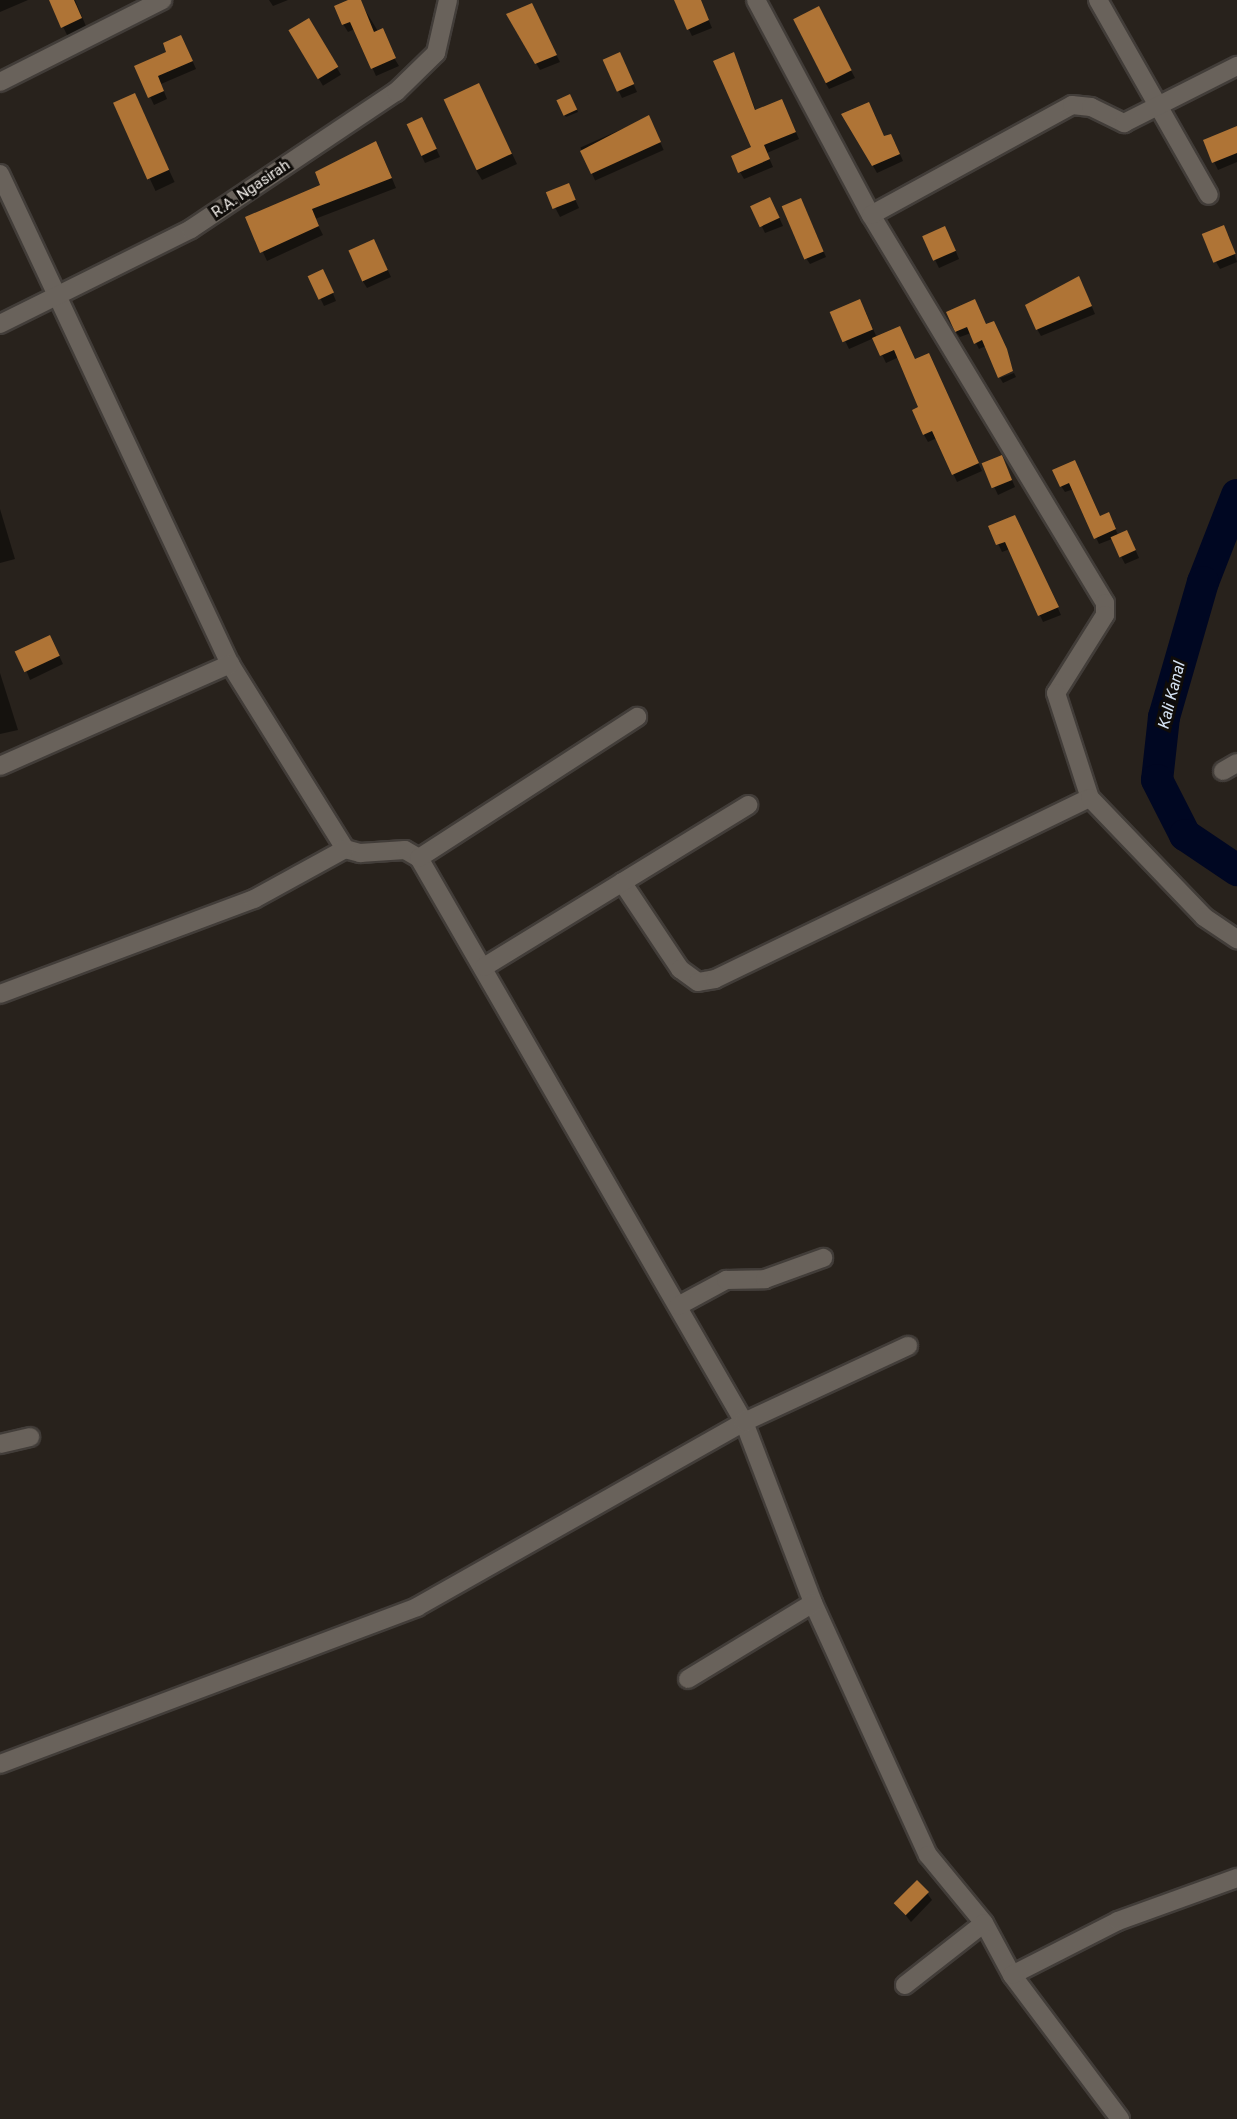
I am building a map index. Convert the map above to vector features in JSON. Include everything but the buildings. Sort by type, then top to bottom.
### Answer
[{"type":"street","points":[[0,82],[162,0]]},
{"type":"street","name":"R.A. Ngasirah","points":[[0,324],[191,229],[396,92],[436,53],[448,0]]},
{"type":"street","points":[[756,0],[871,215],[1105,603],[1105,615],[1056,693],[1090,798],[1204,917],[1237,939]]},
{"type":"street","points":[[1098,0],[1209,195]]},
{"type":"street","points":[[871,215],[1072,105],[1091,107],[1124,123],[1237,66]]},
{"type":"street","points":[[0,174],[55,297],[231,664],[345,849],[360,853],[405,849],[419,858],[484,967],[744,1422],[813,1603],[928,1855],[984,1923],[1012,1975],[1120,2119]]},
{"type":"street","points":[[0,766],[231,664]]},
{"type":"street","points":[[419,858],[637,717]]},
{"type":"street","points":[[622,882],[680,969],[698,982],[715,979],[1090,798]]},
{"type":"street","points":[[484,967],[748,805]]},
{"type":"street","points":[[0,993],[254,899],[345,849]]},
{"type":"street","points":[[678,1306],[726,1280],[765,1279],[823,1258]]},
{"type":"street","points":[[0,1764],[417,1607],[744,1422],[908,1346]]},
{"type":"street","points":[[0,1444],[30,1437]]},
{"type":"street","points":[[688,1679],[813,1603]]},
{"type":"street","points":[[1012,1975],[1118,1920],[1237,1878]]},
{"type":"street","points":[[904,1985],[984,1923]]},
{"type":"waterway","name":"Kali Kanal","points":[[1237,495],[1203,582],[1164,717],[1157,780],[1185,835],[1237,870]]}]
